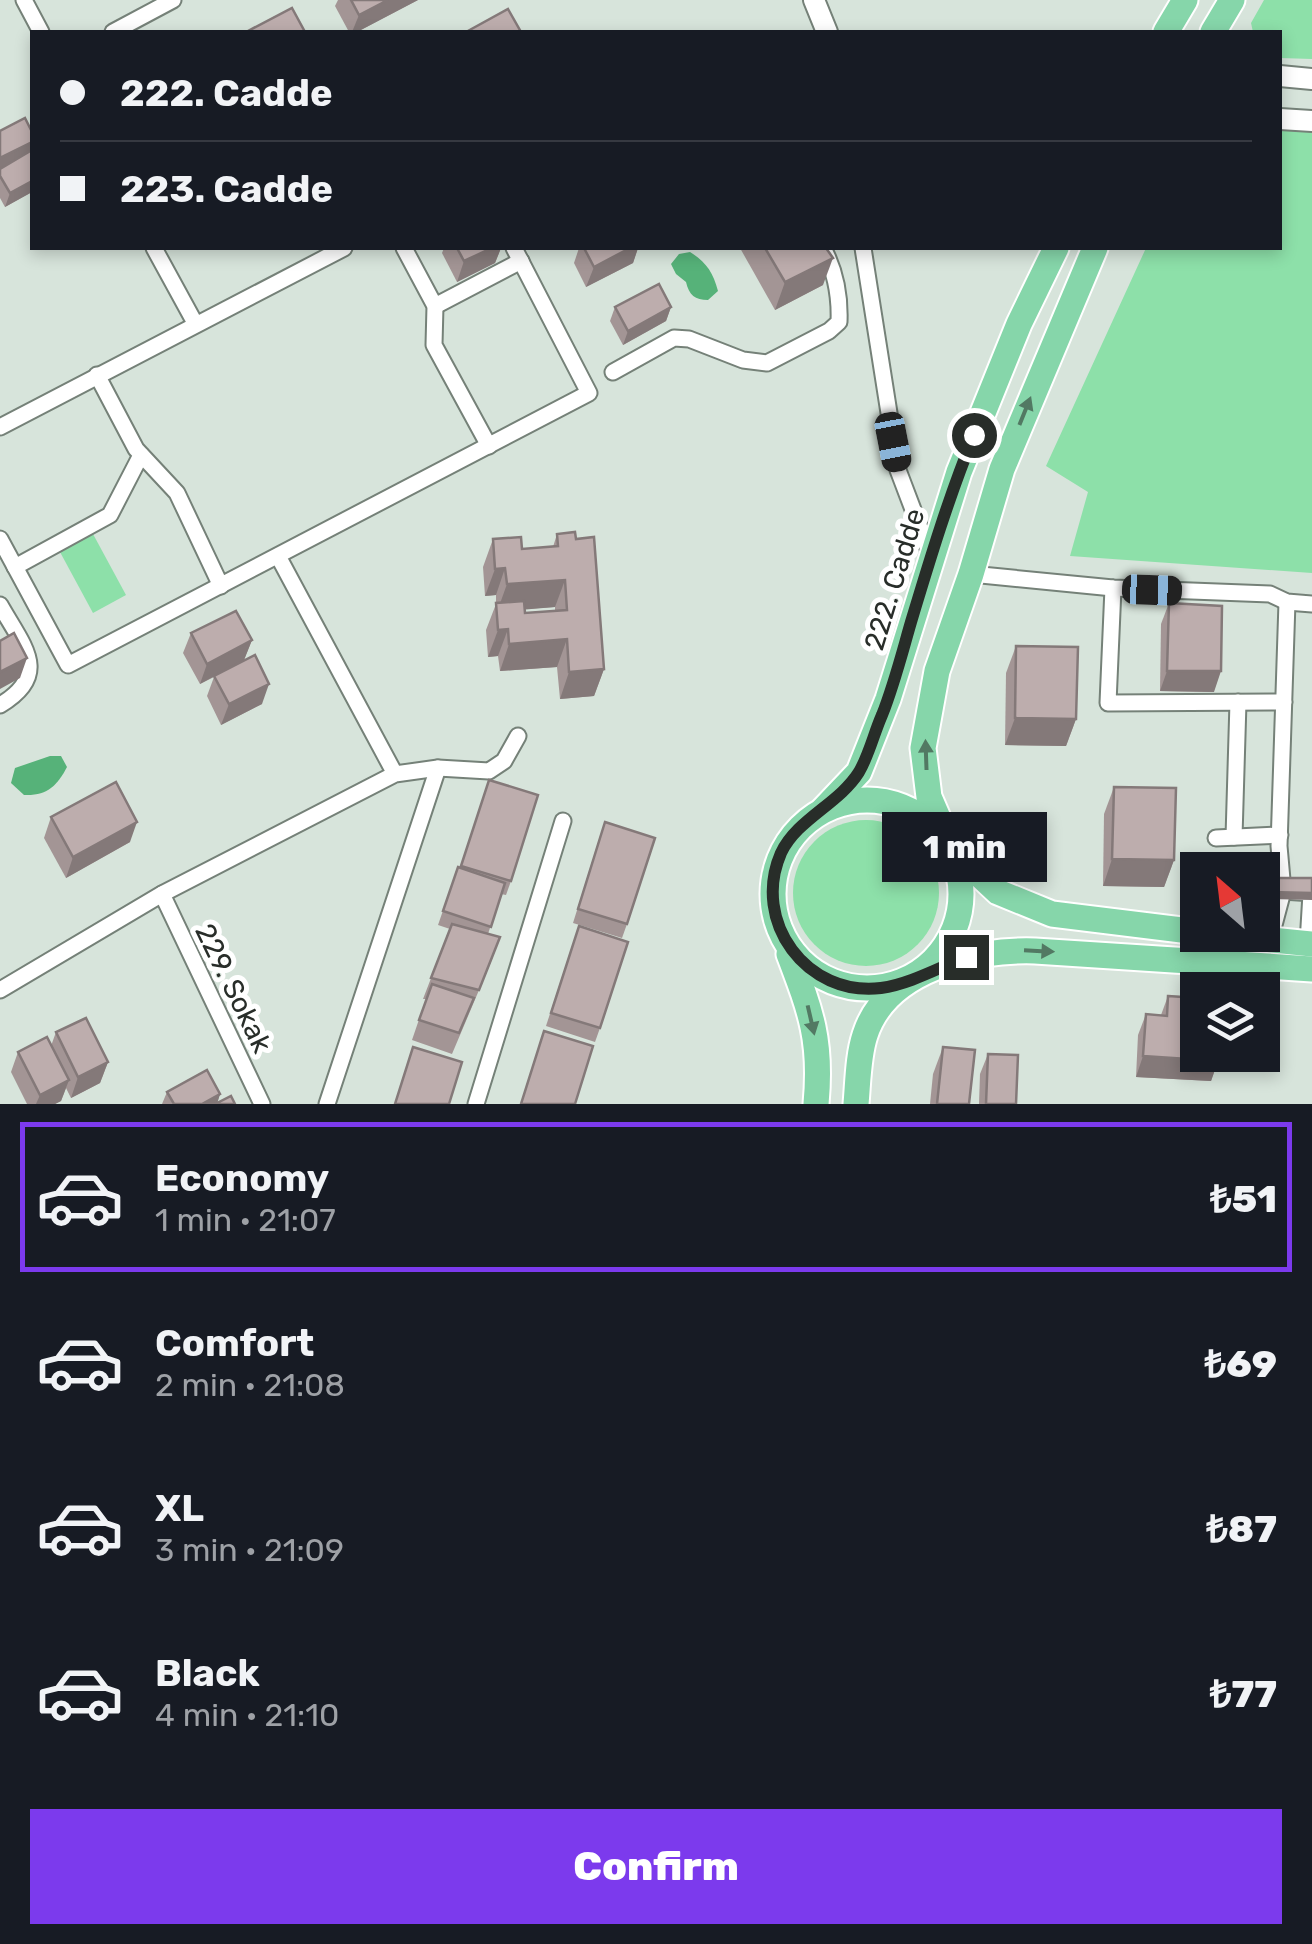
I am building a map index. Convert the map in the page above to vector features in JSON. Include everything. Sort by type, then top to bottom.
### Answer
[{"type":"main road","points":[[1167,30],[1185,0]]},
{"type":"main road","points":[[1214,30],[1232,0]]},
{"type":"main road","points":[[1232,0],[1234,30]]},
{"type":"main road","name":"222. Cadde","points":[[824,810],[859,772],[888,700],[931,557],[982,416],[1019,324],[1055,250]]},
{"type":"main road","points":[[856,1104],[865,1034],[880,1006],[936,960],[953,936],[962,907],[961,876],[929,796],[923,748],[937,671],[1002,469],[1094,250]]},
{"type":"main road","points":[[816,1104],[820,1062],[811,1013],[774,912],[773,882],[782,852],[799,828],[824,810],[851,800],[881,800],[909,808],[933,825],[951,848],[998,892],[1052,914],[1180,930]]},
{"type":"main road","points":[[784,940],[802,963],[826,980],[854,988],[883,988],[966,957],[1001,950],[1311,952]]},
{"type":"main road","points":[[1280,943],[1311,952]]},
{"type":"street","points":[[24,0],[41,30]]},
{"type":"street","points":[[116,30],[172,0]]},
{"type":"street","points":[[814,0],[825,30]]},
{"type":"street","points":[[1282,76],[1312,79]]},
{"type":"street","points":[[1282,119],[1312,122]]},
{"type":"street","points":[[155,250],[195,323]]},
{"type":"street","points":[[0,427],[340,250]]},
{"type":"street","points":[[405,250],[435,306],[434,344],[489,446]]},
{"type":"street","points":[[612,372],[674,338],[689,339],[743,360],[767,363],[828,331],[840,322],[840,308],[832,263],[824,250]]},
{"type":"street","points":[[863,250],[898,470],[931,557]]},
{"type":"street","points":[[0,540],[68,665],[590,392],[518,254],[435,306]]},
{"type":"street","points":[[97,375],[115,415],[141,454],[177,493],[221,586]]},
{"type":"street","points":[[15,567],[110,515],[141,454]]},
{"type":"street","points":[[278,556],[395,774]]},
{"type":"street","points":[[971,574],[1113,588],[1270,594],[1287,602],[1312,604]]},
{"type":"street","points":[[1113,588],[1108,703],[1284,702]]},
{"type":"street","points":[[1280,902],[1287,602]]},
{"type":"street","points":[[0,605],[28,656],[30,676],[22,690],[0,705]]},
{"type":"street","points":[[1234,837],[1238,702]]},
{"type":"street","points":[[0,990],[162,894],[395,774],[438,768],[490,771],[504,761],[518,736]]},
{"type":"street","points":[[326,1104],[438,768]]},
{"type":"street","points":[[476,1104],[563,821]]},
{"type":"street","points":[[1216,838],[1280,836]]},
{"type":"street","points":[[1283,890],[1311,894],[1311,952]]},
{"type":"street","name":"229. Sokak","points":[[162,894],[262,1104]]},
{"type":"shaded area","points":[[1264,0],[1312,0],[1312,59],[1282,58],[1282,30],[1253,30],[1251,23]]},
{"type":"shaded area","points":[[1282,123],[1312,125],[1312,573],[1070,556],[1088,492],[1046,466],[1145,250],[1282,250]]},
{"type":"shaded area","points":[[690,252],[708,268],[716,284],[718,291],[708,300],[693,296],[671,264],[679,254]]},
{"type":"shaded area","points":[[93,534],[126,595],[93,613],[60,552]]},
{"type":"shaded area","points":[[61,756],[67,767],[50,788],[24,795],[11,783],[15,768]]},
{"type":"shaded area","points":[[866,820],[894,826],[917,842],[933,865],[939,893],[933,921],[917,944],[894,960],[866,966],[838,960],[815,944],[799,921],[793,893],[799,865],[815,842],[838,826]]},
{"type":"building","points":[[351,0],[388,0],[359,15]]},
{"type":"building","points":[[292,8],[304,30],[250,30]]},
{"type":"building","points":[[508,9],[520,30],[470,30]]},
{"type":"building","points":[[25,118],[30,143],[0,158],[0,131]]},
{"type":"building","points":[[30,151],[30,182],[10,193],[0,169]]},
{"type":"building","points":[[458,250],[488,250],[464,261]]},
{"type":"building","points":[[585,250],[626,250],[594,267]]},
{"type":"building","points":[[766,250],[827,250],[833,258],[785,282]]},
{"type":"building","points":[[659,284],[671,307],[628,331],[615,307]]},
{"type":"building","points":[[575,532],[576,539],[594,537],[604,669],[569,672],[567,639],[509,644],[508,629],[498,630],[496,603],[524,601],[525,613],[567,610],[565,580],[507,584],[505,568],[495,569],[493,539],[521,537],[522,549],[558,546],[557,534]]},
{"type":"building","points":[[1169,603],[1222,606],[1221,671],[1167,671]]},
{"type":"building","points":[[236,611],[252,640],[207,664],[191,633]]},
{"type":"building","points":[[14,633],[27,658],[0,672],[0,641]]},
{"type":"building","points":[[1016,646],[1078,647],[1076,719],[1015,718]]},
{"type":"building","points":[[255,655],[269,684],[229,704],[214,676]]},
{"type":"building","points":[[489,780],[538,795],[511,881],[461,866]]},
{"type":"building","points":[[116,782],[137,822],[73,857],[51,817]]},
{"type":"building","points":[[1114,787],[1176,788],[1174,860],[1112,859]]},
{"type":"building","points":[[605,822],[655,838],[627,924],[578,909]]},
{"type":"building","points":[[458,867],[505,883],[491,927],[443,911]]},
{"type":"building","points":[[1280,878],[1312,878],[1312,893],[1280,892]]},
{"type":"building","points":[[452,924],[500,937],[479,990],[431,978]]},
{"type":"building","points":[[579,926],[628,942],[600,1028],[551,1013]]},
{"type":"building","points":[[432,984],[474,998],[459,1033],[419,1020]]},
{"type":"building","points":[[1168,996],[1180,997],[1180,1058],[1143,1056],[1146,1014],[1167,1016]]},
{"type":"building","points":[[86,1018],[108,1062],[78,1077],[56,1032]]},
{"type":"building","points":[[544,1031],[593,1046],[575,1104],[521,1104]]},
{"type":"building","points":[[47,1037],[69,1080],[40,1095],[18,1052]]},
{"type":"building","points":[[413,1047],[462,1062],[449,1104],[395,1104]]},
{"type":"building","points":[[943,1047],[975,1050],[969,1104],[937,1104]]},
{"type":"building","points":[[988,1054],[1018,1055],[1016,1104],[986,1104]]},
{"type":"building","points":[[207,1070],[220,1094],[202,1104],[174,1104],[167,1092]]},
{"type":"building","points":[[231,1096],[235,1104],[215,1104]]},
{"type":"route","points":[[966,957],[883,988],[854,988],[826,980],[802,963],[784,940],[774,912],[773,882],[782,852],[799,828],[824,810],[859,772],[888,700],[931,557],[974,435]]}]
